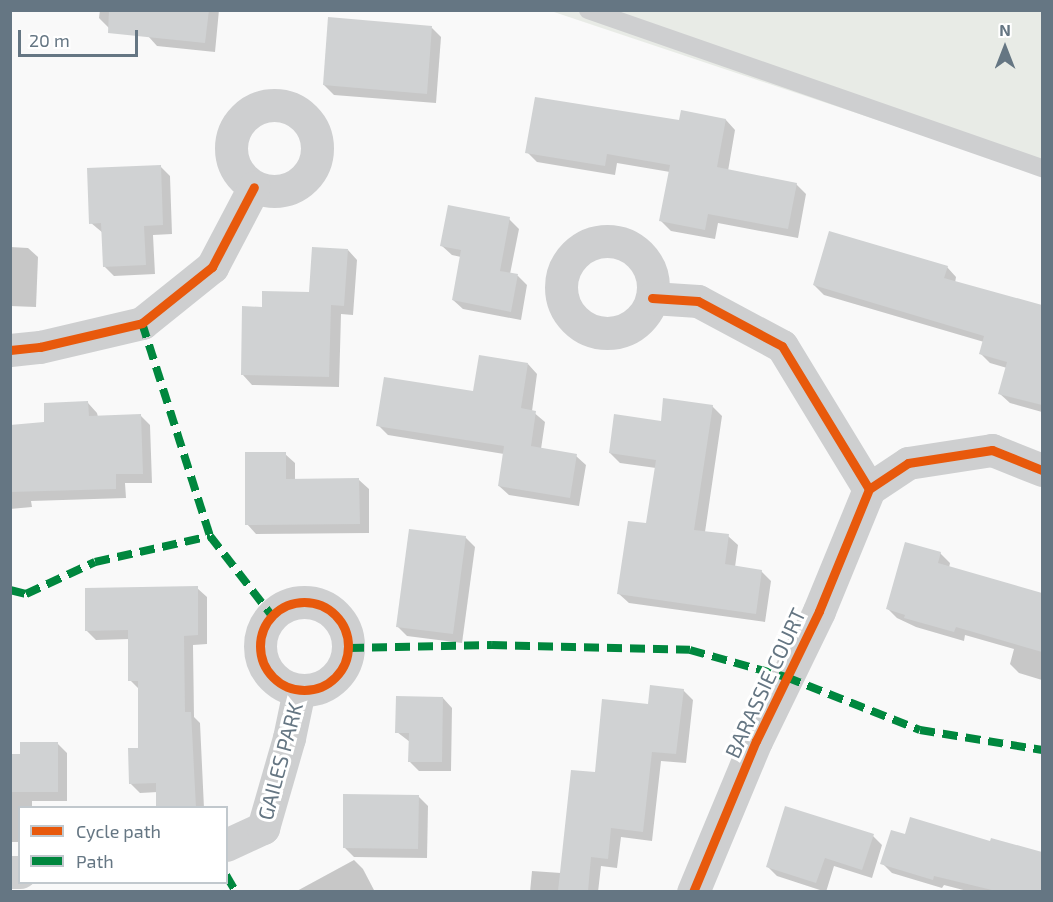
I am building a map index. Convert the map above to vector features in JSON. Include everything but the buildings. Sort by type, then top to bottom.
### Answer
[{"type":"street","points":[[10,350],[40,348],[142,323],[212,267],[254,187]]},
{"type":"street","points":[[652,298],[698,302],[782,346],[869,489],[908,463],[992,450],[1042,470]]},
{"type":"street","name":"BARASSIE COURT","points":[[693,891],[756,741],[819,611],[869,489]]},
{"type":"street","name":"GAILES PARK","points":[[228,844],[263,828],[289,738],[299,690]]},
{"type":"lane","points":[[588,10],[1042,168]]},
{"type":"shaded area","points":[[551,11],[1042,11],[1042,161],[994,159]]},
{"type":"marked path","points":[[142,323],[210,536],[272,616]]},
{"type":"marked path","points":[[10,590],[26,594],[95,562],[210,536]]},
{"type":"marked path","points":[[349,648],[492,645],[690,650],[786,677],[920,730],[1042,750]]},
{"type":"marked path","points":[[228,878],[236,892]]},
{"type":"cycle path","points":[[10,350],[40,347],[142,323],[212,267],[254,187]]},
{"type":"cycle path","points":[[652,298],[698,301],[782,346],[869,489],[908,463],[992,450],[1042,470]]},
{"type":"cycle path","points":[[693,892],[756,741],[819,611],[869,489]]},
{"type":"cycle path","points":[[304,602],[321,605],[335,615],[345,629],[348,646],[345,663],[335,677],[321,687],[304,690],[287,687],[273,677],[263,663],[260,646],[263,629],[273,615],[287,605],[304,602]]}]
